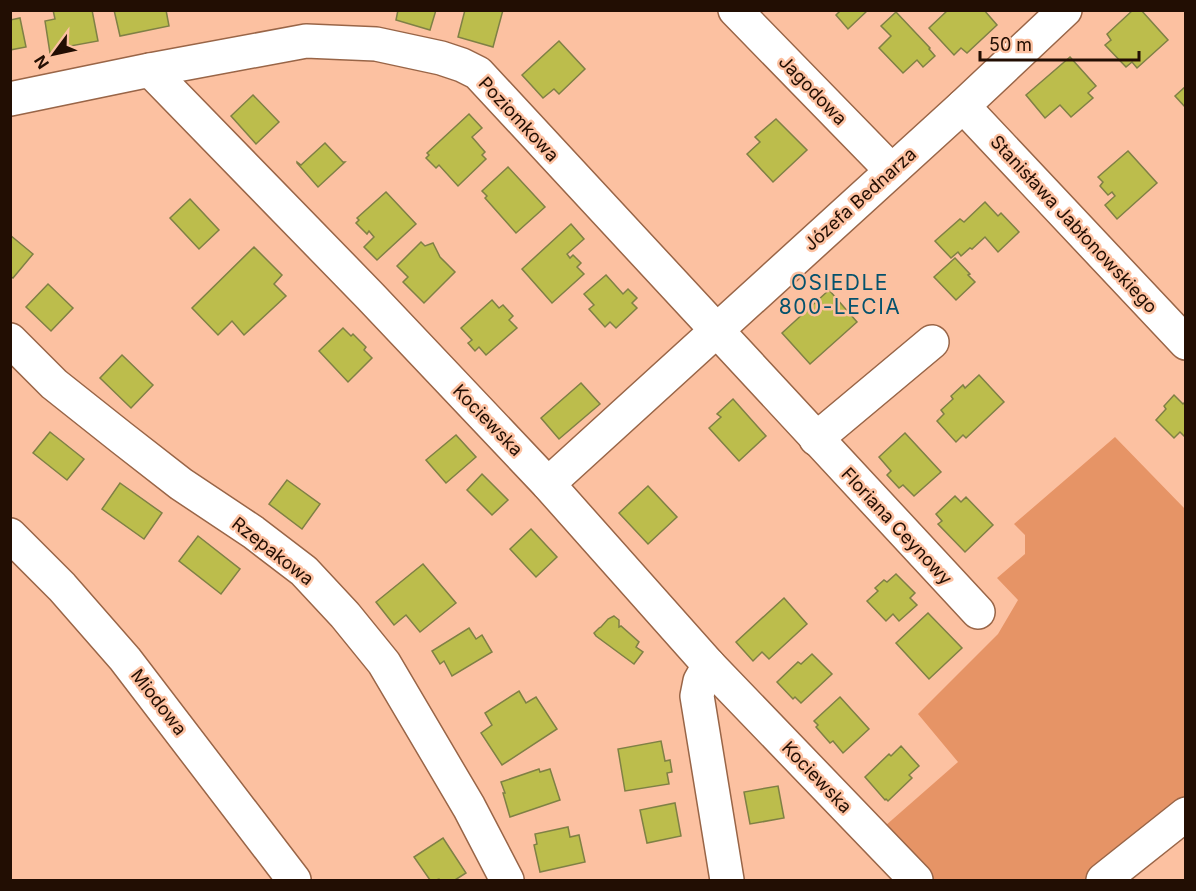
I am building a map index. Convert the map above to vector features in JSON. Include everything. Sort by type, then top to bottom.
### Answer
[{"type":"street","name":"Jagodowa","points":[[735,10],[891,170]]},
{"type":"street","name":"Józefa Bednarza","points":[[548,484],[963,106],[1065,10]]},
{"type":"street","name":"Poziomkowa","points":[[150,70],[306,41],[376,44],[462,65],[478,73],[716,330]]},
{"type":"street","points":[[10,99],[150,70]]},
{"type":"street","name":"Kociewska","points":[[150,70],[370,296],[548,484],[709,665],[916,880]]},
{"type":"street","name":"Stanisława Jabłonowskiego","points":[[963,106],[1185,343]]},
{"type":"street","name":"Floriana Ceynowy","points":[[716,330],[978,612]]},
{"type":"street","name":"Rzepakowa","points":[[10,340],[54,384],[122,438],[181,484],[253,532],[304,571],[345,615],[384,663],[469,807],[507,880]]},
{"type":"street","points":[[816,439],[932,342]]},
{"type":"street","name":"Miodowa","points":[[10,535],[62,587],[125,659],[294,880]]},
{"type":"street","points":[[709,665],[700,681],[697,696],[727,880]]},
{"type":"street","points":[[1103,880],[1185,814]]},
{"type":"shaded area","points":[[1115,437],[1185,509],[1185,798],[1084,880],[933,880],[885,826],[958,762],[918,714],[998,634],[1018,600],[997,578],[1025,554],[1025,535],[1014,524]]},
{"type":"building","points":[[53,10],[92,10],[98,41],[70,46],[71,49],[50,53],[45,21],[55,19]]},
{"type":"building","points":[[114,10],[166,10],[169,26],[120,36]]},
{"type":"building","points":[[398,10],[436,10],[430,30],[396,20]]},
{"type":"building","points":[[465,10],[503,10],[493,47],[458,37]]},
{"type":"building","points":[[841,10],[868,10],[848,29],[836,15]]},
{"type":"building","points":[[948,10],[984,10],[997,25],[967,53],[961,48],[954,55],[929,28]]},
{"type":"building","points":[[1133,10],[1141,10],[1168,40],[1137,68],[1132,62],[1126,67],[1105,45],[1111,40],[1107,34]]},
{"type":"building","points":[[896,12],[935,56],[923,67],[917,60],[903,73],[879,48],[891,36],[881,26]]},
{"type":"building","points":[[20,18],[26,47],[10,50],[10,20]]},
{"type":"building","points":[[559,41],[585,69],[559,94],[554,89],[543,98],[522,75]]},
{"type":"building","points":[[1070,57],[1096,86],[1088,93],[1093,98],[1071,117],[1060,105],[1045,118],[1026,95]]},
{"type":"building","points":[[1186,86],[1186,108],[1175,96]]},
{"type":"building","points":[[253,95],[279,122],[256,144],[231,116]]},
{"type":"building","points":[[469,114],[482,128],[472,137],[485,152],[482,155],[486,159],[458,186],[439,165],[436,168],[426,158],[429,155],[427,153]]},
{"type":"building","points":[[776,119],[807,150],[773,182],[747,154],[760,142],[755,137]]},
{"type":"building","points":[[325,143],[345,162],[318,187],[297,162],[301,165]]},
{"type":"building","points":[[1128,151],[1157,183],[1117,219],[1105,205],[1115,196],[1112,192],[1108,195],[1100,186],[1103,182],[1098,177]]},
{"type":"building","points":[[508,167],[545,207],[516,233],[485,198],[487,196],[482,191]]},
{"type":"building","points":[[386,192],[416,224],[377,260],[364,247],[374,237],[369,231],[367,234],[356,223],[359,220],[357,218]]},
{"type":"building","points":[[190,199],[219,230],[199,249],[170,218]]},
{"type":"building","points":[[985,202],[998,216],[1001,213],[1019,232],[998,252],[985,237],[961,256],[958,252],[951,258],[935,241],[960,219],[964,222]]},
{"type":"building","points":[[571,224],[584,239],[567,254],[570,258],[573,255],[581,263],[577,267],[584,274],[552,303],[522,269]]},
{"type":"building","points":[[10,235],[33,254],[13,278],[10,276]]},
{"type":"building","points":[[421,242],[425,246],[433,243],[440,257],[455,272],[424,303],[403,282],[408,277],[397,266]]},
{"type":"building","points":[[254,247],[282,275],[274,284],[286,296],[244,335],[232,321],[218,335],[192,308]]},
{"type":"building","points":[[955,258],[975,282],[956,300],[934,277]]},
{"type":"building","points":[[606,275],[623,294],[628,289],[637,298],[632,303],[637,308],[616,328],[610,322],[605,327],[589,309],[594,305],[584,294]]},
{"type":"building","points":[[48,284],[73,308],[51,331],[26,307]]},
{"type":"building","points":[[829,290],[857,322],[810,364],[782,333]]},
{"type":"building","points":[[492,300],[499,308],[503,305],[513,316],[509,320],[517,328],[486,355],[479,347],[475,351],[468,343],[472,340],[461,328]]},
{"type":"building","points":[[343,328],[366,347],[364,350],[372,358],[348,382],[319,351]]},
{"type":"building","points":[[122,355],[153,385],[131,408],[100,378]]},
{"type":"building","points":[[979,375],[1004,402],[966,438],[963,435],[956,442],[937,421],[944,414],[941,410],[953,399],[951,396],[963,385],[965,388]]},
{"type":"building","points":[[581,383],[600,404],[559,439],[541,418]]},
{"type":"building","points":[[1174,395],[1183,404],[1186,401],[1185,437],[1180,432],[1174,438],[1156,420]]},
{"type":"building","points":[[733,399],[766,436],[739,461],[709,428],[721,417],[717,414]]},
{"type":"building","points":[[50,432],[84,459],[67,480],[33,453]]},
{"type":"building","points":[[905,433],[941,472],[914,496],[903,485],[899,488],[887,475],[891,471],[879,457]]},
{"type":"building","points":[[456,435],[476,457],[446,483],[426,460]]},
{"type":"building","points":[[482,474],[508,500],[492,515],[467,490]]},
{"type":"building","points":[[287,480],[320,504],[302,529],[269,504]]},
{"type":"building","points":[[120,483],[162,513],[144,539],[102,509]]},
{"type":"building","points":[[648,486],[677,517],[648,544],[619,513]]},
{"type":"building","points":[[955,496],[961,502],[966,497],[993,525],[965,552],[938,524],[942,521],[936,514]]},
{"type":"building","points":[[531,529],[557,557],[536,577],[510,549]]},
{"type":"building","points":[[198,536],[240,569],[221,594],[179,561]]},
{"type":"building","points":[[423,564],[456,603],[420,632],[406,615],[394,625],[376,602]]},
{"type":"building","points":[[896,574],[915,593],[910,598],[917,605],[899,621],[893,614],[886,621],[867,601],[878,591],[875,588]]},
{"type":"building","points":[[784,598],[807,624],[769,659],[762,652],[753,661],[736,642]]},
{"type":"building","points":[[928,613],[962,648],[929,679],[896,643]]},
{"type":"building","points":[[614,616],[619,620],[619,627],[621,626],[639,642],[636,647],[643,652],[634,664],[594,633]]},
{"type":"building","points":[[469,628],[476,639],[482,635],[492,652],[452,676],[444,661],[440,664],[432,651]]},
{"type":"building","points":[[812,654],[832,674],[801,703],[795,697],[793,699],[777,682],[798,662],[801,664]]},
{"type":"building","points":[[519,691],[526,703],[536,697],[557,729],[502,765],[481,733],[492,725],[485,713]]},
{"type":"building","points":[[840,697],[869,729],[843,753],[833,741],[830,743],[816,727],[818,725],[814,721]]},
{"type":"building","points":[[661,741],[665,761],[670,760],[672,772],[667,773],[669,784],[625,791],[618,749]]},
{"type":"building","points":[[901,746],[919,766],[909,775],[912,778],[888,801],[865,777]]},
{"type":"building","points":[[539,769],[540,772],[550,769],[560,800],[510,817],[501,782]]},
{"type":"building","points":[[778,786],[784,818],[750,824],[744,792]]},
{"type":"building","points":[[675,803],[681,836],[647,843],[640,810]]},
{"type":"building","points":[[568,827],[570,837],[579,835],[585,862],[540,872],[534,845],[537,844],[535,834]]},
{"type":"building","points":[[443,838],[466,873],[455,880],[430,880],[414,857]]},
{"type":"district","name":"OSIEDLE 800-LECIA","points":[[840,294]]}]
